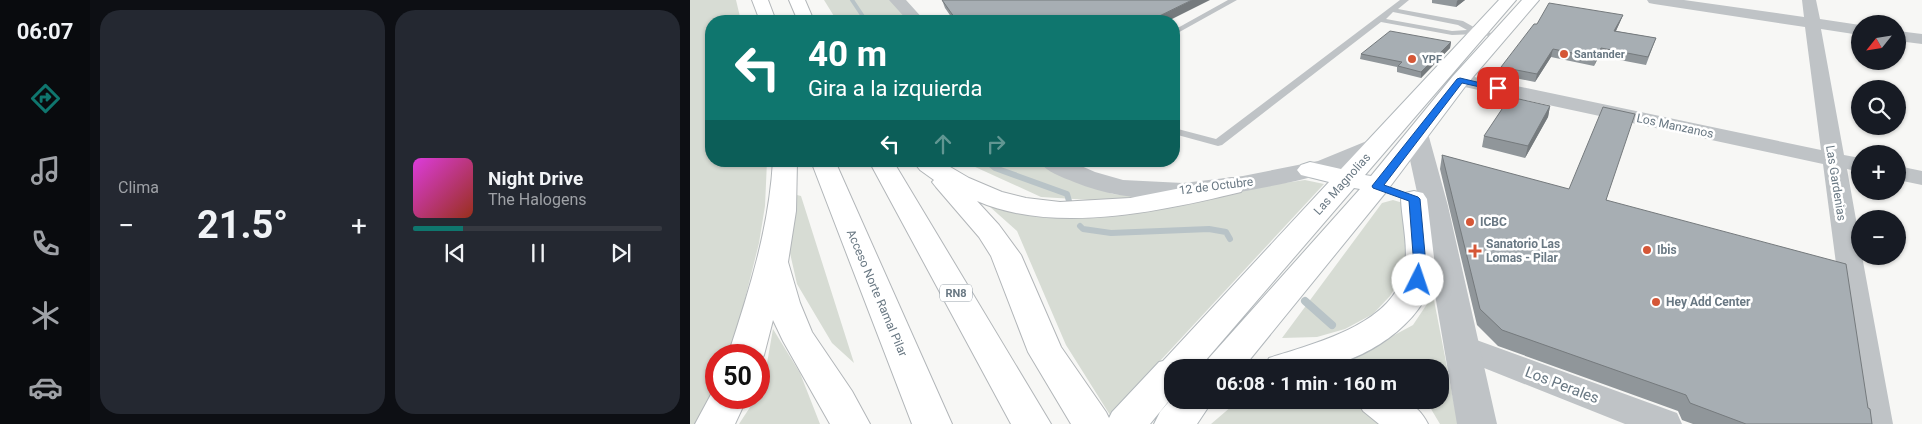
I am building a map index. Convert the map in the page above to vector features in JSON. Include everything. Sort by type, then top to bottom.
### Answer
[{"type":"main road","points":[[760,0],[766,15]]},
{"type":"main road","points":[[797,0],[803,15]]},
{"type":"main road","name":"Las Magnolias","points":[[1184,359],[1477,32],[1508,0]]},
{"type":"main road","points":[[1230,359],[1377,186],[1460,80],[1531,0]]},
{"type":"main road","points":[[749,344],[773,262],[783,200],[786,167]]},
{"type":"main road","name":"Acceso Norte Ramal Pilar","points":[[825,167],[932,424]]},
{"type":"main road","name":"RN8","points":[[883,167],[1031,424]]},
{"type":"main road","points":[[931,167],[989,231],[1006,255],[1046,352],[1115,423],[1164,379]]},
{"type":"main road","points":[[932,167],[969,189],[1001,201],[1065,211],[1100,210],[1141,205],[1232,186]]},
{"type":"main road","points":[[1306,359],[1357,340],[1385,324],[1401,308],[1414,290],[1419,274],[1424,202],[1377,186],[1310,170]]},
{"type":"main road","points":[[773,262],[782,300],[793,327],[836,396],[850,424]]},
{"type":"main road","points":[[715,424],[722,409]]},
{"type":"main road","points":[[1388,409],[1408,424]]},
{"type":"street","points":[[897,0],[911,15]]},
{"type":"street","points":[[1654,0],[1811,12],[1851,27]]},
{"type":"street","name":"Las Gardenias","points":[[1811,12],[1875,424]]},
{"type":"street","points":[[1906,37],[1922,39]]},
{"type":"street","name":"Los Manzanos","points":[[1460,80],[1851,163]]},
{"type":"street","points":[[1416,136],[1424,202],[1460,346],[1477,424]]},
{"type":"street","name":"12 de Octubre","points":[[1063,167],[1090,180],[1134,190],[1178,191],[1232,186],[1310,170],[1347,159],[1379,142]]},
{"type":"street","points":[[1906,175],[1922,178]]},
{"type":"street","name":"Los Perales","points":[[1460,346],[1664,424]]},
{"type":"lane","points":[[1180,31],[1233,0]]},
{"type":"lane","points":[[1180,133],[1218,143],[1405,0]]},
{"type":"lane","points":[[1392,10],[1460,23],[1477,32]]},
{"type":"lane","points":[[1381,20],[1452,34],[1477,32],[1500,36]]},
{"type":"shaded area","points":[[690,0],[736,0],[740,15],[705,15],[705,167],[767,167],[765,206],[759,243],[734,344],[705,344],[705,409],[708,409],[700,424],[690,424]]},
{"type":"shaded area","points":[[824,0],[892,0],[905,15],[833,15]]},
{"type":"shaded area","points":[[975,167],[1049,167],[1078,182],[1113,194],[1143,197],[1107,201],[1041,197]]},
{"type":"shaded area","points":[[1305,180],[1324,184],[1110,415],[1066,345],[1017,231],[980,198],[1047,217]]},
{"type":"shaded area","points":[[793,194],[801,196],[854,363],[832,343],[797,284],[790,253]]},
{"type":"shaded area","points":[[1393,200],[1403,203],[1408,211],[1405,271],[1390,296],[1373,314],[1345,329],[1317,337],[1282,338],[1382,203]]},
{"type":"shaded area","points":[[1433,295],[1445,359],[1350,359],[1413,325]]},
{"type":"shaded area","points":[[773,329],[800,373],[820,424],[739,424],[749,409],[770,409],[770,346]]},
{"type":"shaded area","points":[[1449,378],[1458,424],[1440,424],[1431,409],[1449,409]]},
{"type":"shaded area","points":[[1228,409],[1373,409],[1389,424],[1211,424]]},
{"type":"building","points":[[942,0],[1192,0],[1161,15],[953,15]]},
{"type":"building","points":[[1549,3],[1623,15],[1614,31],[1656,38],[1648,57],[1601,48],[1597,58],[1553,49],[1537,74],[1501,67],[1534,24],[1537,24]]},
{"type":"building","points":[[1390,31],[1451,42],[1421,72],[1398,66],[1402,62],[1361,54]]},
{"type":"building","points":[[1510,97],[1550,106],[1528,146],[1484,136]]},
{"type":"building","name":"Hey Add Center","points":[[1603,107],[1635,114],[1606,200],[1846,264],[1872,424],[1746,424],[1690,403],[1686,395],[1502,330],[1480,309],[1442,155],[1569,189]]},
{"type":"waterway","points":[[852,0],[862,15]]},
{"type":"waterway","points":[[994,167],[1067,194],[1069,201]]},
{"type":"waterway","points":[[1080,226],[1083,229],[1111,233],[1209,229],[1226,232],[1230,239]]},
{"type":"waterway","points":[[1305,301],[1332,325]]},
{"type":"place","name":"Santander","points":[[1564,54]]},
{"type":"place","name":"YPF","points":[[1412,59]]},
{"type":"place","name":"ICBC","points":[[1470,222]]},
{"type":"place","name":"Ibis","points":[[1647,250]]},
{"type":"place","name":"Sanatorio Las Lomas - Pilar","points":[[1475,251]]},
{"type":"place","name":"Hey Add Center","points":[[1656,302]]},
{"type":"route","points":[[1418,280],[1419,254],[1414,199],[1377,186],[1460,80],[1498,88]]}]
